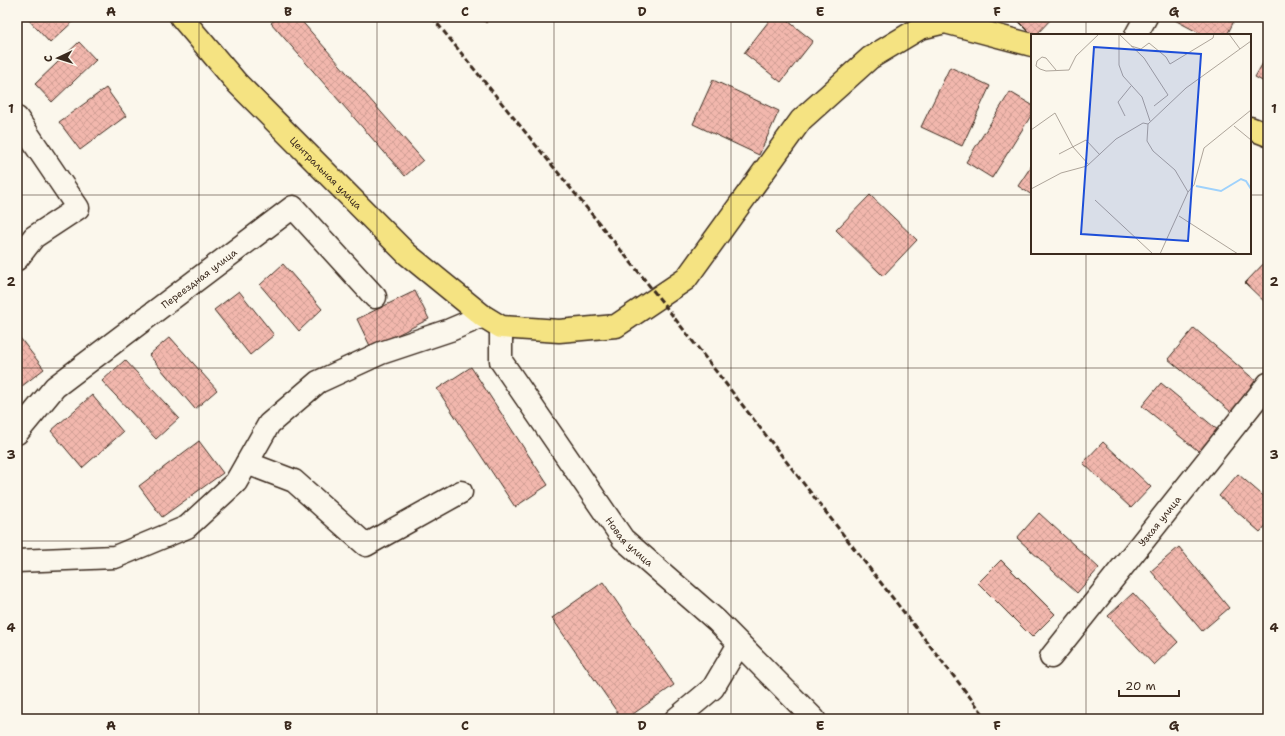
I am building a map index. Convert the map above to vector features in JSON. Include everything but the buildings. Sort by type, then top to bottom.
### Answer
[{"type":"main road","name":"Центральная улица","points":[[181,17],[237,83],[407,254],[483,316],[501,327]]},
{"type":"main road","points":[[501,327],[559,331],[616,326],[686,279],[801,120],[870,58],[920,28],[942,19],[1031,45]]},
{"type":"main road","points":[[1251,128],[1268,135]]},
{"type":"street","points":[[1137,34],[1146,17]]},
{"type":"street","points":[[17,118],[78,208],[34,237],[17,259]]},
{"type":"street","name":"Переездная улица","points":[[17,433],[55,387],[294,207],[375,297]]},
{"type":"street","points":[[17,561],[115,557],[187,527],[236,482],[269,424],[318,382],[382,353],[450,330],[483,316]]},
{"type":"street","name":"Новая улица","points":[[501,327],[501,361],[623,538],[717,622],[813,718]]},
{"type":"street","name":"Узкая улица","points":[[1051,657],[1268,384]]},
{"type":"street","points":[[247,463],[294,481],[366,545],[461,492]]},
{"type":"street","points":[[676,719],[713,688],[740,644]]},
{"type":"railway","points":[[432,17],[641,275],[987,719]]}]
